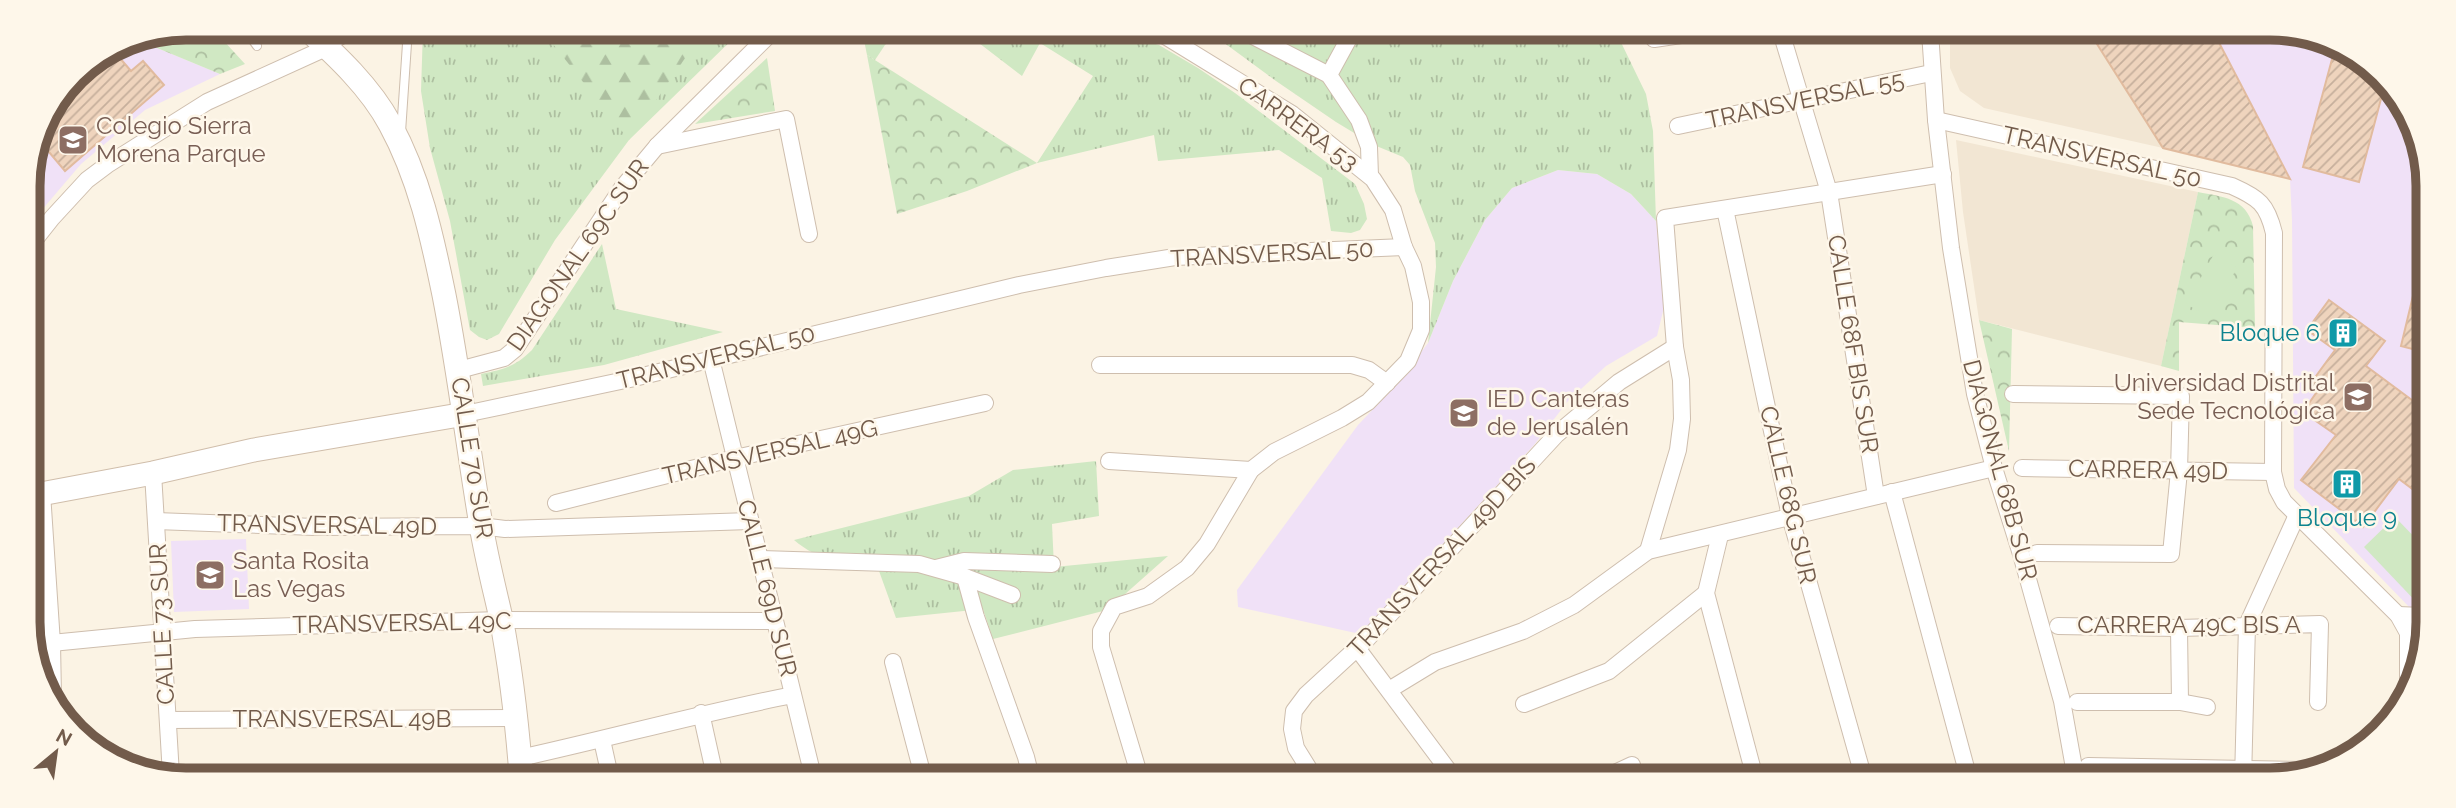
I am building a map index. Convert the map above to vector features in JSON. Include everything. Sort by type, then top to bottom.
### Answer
[{"type":"street","name":"CALLE 70 SUR","points":[[319,40],[376,103],[400,145],[415,180],[436,254],[459,370],[481,526],[501,620],[521,767]]},
{"type":"street","name":"DIAGONAL 69C SUR","points":[[459,370],[504,358],[515,349],[622,188],[657,146],[764,40]]},
{"type":"street","name":"CARRERA 53","points":[[1173,40],[1292,114],[1370,176],[1393,210],[1413,266],[1421,302],[1421,330],[1408,361],[1368,402],[1274,452],[1251,470]]},
{"type":"street","points":[[1261,40],[1329,75],[1359,120],[1369,146],[1370,176]]},
{"type":"street","points":[[1329,75],[1348,40]]},
{"type":"street","name":"CALLE 68F BIS SUR","points":[[1783,40],[1829,192],[1884,494],[1965,767]]},
{"type":"street","name":"DIAGONAL 68B SUR","points":[[1930,40],[1936,120],[1975,394],[2062,701],[2074,767]]},
{"type":"street","points":[[41,232],[87,180],[107,165],[207,102],[327,47]]},
{"type":"street","name":"TRANSVERSAL 55","points":[[1678,126],[1931,73]]},
{"type":"street","points":[[657,146],[786,119],[809,234]]},
{"type":"street","name":"TRANSVERSAL 50","points":[[1936,120],[2232,186],[2252,195],[2263,204],[2274,233],[2273,472]]},
{"type":"street","points":[[1648,551],[1678,450],[1681,406],[1681,380],[1675,347],[1665,218],[1943,174]]},
{"type":"street","name":"CALLE 68G SUR","points":[[1725,208],[1790,516],[1861,767]]},
{"type":"street","name":"TRANSVERSAL 50","points":[[40,493],[254,450],[465,414],[630,379],[1019,285],[1175,257],[1404,247]]},
{"type":"street","name":"TRANSVERSAL 49D BIS","points":[[1308,767],[1296,748],[1292,729],[1294,711],[1306,695],[1357,648],[1557,435],[1619,382],[1675,347]]},
{"type":"street","name":"CALLE 69D SUR","points":[[711,359],[811,768]]},
{"type":"street","points":[[1100,366],[1352,365],[1370,370],[1387,383]]},
{"type":"street","points":[[2013,394],[2181,396],[2179,471],[2171,554],[2037,553]]},
{"type":"street","name":"TRANSVERSAL 49G","points":[[556,503],[735,458],[985,402]]},
{"type":"street","points":[[1108,461],[1251,470],[1207,544],[1187,568],[1148,596],[1114,607],[1101,631],[1101,648],[1137,768]]},
{"type":"street","points":[[1390,690],[1435,662],[1523,631],[1574,605],[1648,551],[1994,468]]},
{"type":"street","name":"CARRERA 49D","points":[[2022,468],[2273,472]]},
{"type":"street","name":"CALLE 73 SUR","points":[[153,472],[171,767]]},
{"type":"street","points":[[2273,472],[2280,496],[2398,615],[2414,648]]},
{"type":"street","points":[[2244,767],[2247,625],[2297,515]]},
{"type":"street","name":"TRANSVERSAL 49D","points":[[156,521],[315,527],[481,526],[505,529],[750,521]]},
{"type":"street","points":[[40,533],[52,643],[53,681]]},
{"type":"street","points":[[1720,534],[1706,593],[1752,767]]},
{"type":"street","points":[[760,559],[919,564],[1012,594]]},
{"type":"street","points":[[934,568],[964,561],[1052,564]]},
{"type":"street","points":[[965,577],[975,617],[1029,768]]},
{"type":"street","points":[[1524,704],[1609,671],[1706,593]]},
{"type":"street","points":[[2398,615],[2416,616]]},
{"type":"street","name":"TRANSVERSAL 49C","points":[[42,644],[195,629],[501,620],[775,621]]},
{"type":"street","name":"CARRERA 49C BIS A","points":[[2058,626],[2179,628],[2320,624],[2318,702]]},
{"type":"street","points":[[2179,628],[2180,702]]},
{"type":"street","points":[[1357,648],[1446,767]]},
{"type":"street","points":[[894,662],[921,768]]},
{"type":"street","points":[[521,767],[602,740],[701,713],[793,695]]},
{"type":"street","points":[[2077,702],[2180,702],[2207,707]]},
{"type":"street","points":[[701,713],[713,768]]},
{"type":"street","name":"TRANSVERSAL 49B","points":[[168,720],[516,718]]},
{"type":"street","points":[[602,740],[608,768]]},
{"type":"street","points":[[1627,767],[1632,765]]},
{"type":"street","points":[[2088,766],[2109,767]]},
{"type":"lane","points":[[253,40],[257,46]]},
{"type":"lane","points":[[327,47],[342,40]]},
{"type":"lane","name":"CALLE 70 SUR","points":[[400,145],[407,40]]},
{"type":"shaded area","points":[[1950,40],[2094,40],[2163,148],[1984,108],[1960,91],[1950,68]]},
{"type":"shaded area","name":"Universidad Distrital Sede Tecnológica","points":[[2218,40],[2289,41],[2326,51],[2359,70],[2373,83],[2386,97],[2405,130],[2415,167],[2416,186],[2416,611],[2413,611],[2294,488],[2290,179]]},
{"type":"shaded area","name":"Colegio Sierra Morena Parque","points":[[150,45],[220,74],[145,110],[81,164],[41,211],[41,167],[51,130],[70,97],[97,70],[121,55]]},
{"type":"shaded area","points":[[1956,140],[2198,192],[2161,366],[1979,320],[1963,212]]},
{"type":"shaded area","name":"IED Canteras de Jerusalén","points":[[1558,170],[1597,174],[1631,194],[1656,221],[1665,303],[1657,336],[1606,366],[1568,401],[1534,445],[1360,634],[1238,607],[1237,590],[1358,425],[1399,382],[1428,343],[1453,281],[1485,220],[1512,188]]},
{"type":"shaded area","name":"Santa Rosita Las Vegas","points":[[246,539],[249,609],[174,612],[171,541]]},
{"type":"green space","points":[[223,40],[245,64],[220,74],[150,45],[167,41]]},
{"type":"green space","points":[[423,40],[732,40],[629,140],[555,240],[499,334],[487,340],[470,330],[450,221],[430,148],[421,91]]},
{"type":"green space","points":[[550,40],[697,40],[629,140]]},
{"type":"green space","points":[[864,40],[888,40],[875,60],[867,55]]},
{"type":"green space","points":[[975,40],[1142,40],[1159,45],[1235,93],[1355,184],[1367,219],[1360,230],[1351,233],[1331,231],[1322,178],[1279,150],[1158,161],[1154,135],[1037,163],[1093,76],[1040,43],[1022,76]]},
{"type":"green space","points":[[1220,40],[1620,40],[1646,94],[1653,131],[1656,221],[1631,194],[1597,174],[1558,170],[1512,188],[1485,220],[1453,281],[1428,343],[1436,267],[1435,243],[1415,191],[1410,165],[1403,157],[1374,145],[1276,81]]},
{"type":"green space","points":[[867,55],[1037,163],[967,191],[897,214]]},
{"type":"green space","points":[[767,58],[775,111],[695,124]]},
{"type":"green space","points":[[2198,192],[2232,200],[2250,217],[2253,226],[2255,328],[2179,322],[2179,371],[2161,366]]},
{"type":"green space","points":[[602,244],[616,309],[723,332],[604,365],[483,386],[481,374],[509,366],[532,350]]},
{"type":"green space","points":[[2214,254],[2237,268],[2209,317],[2186,304]]},
{"type":"green space","points":[[1979,320],[2012,329],[2009,451]]},
{"type":"green space","points":[[1096,461],[1099,516],[1052,524],[1054,567],[1168,556],[1103,611],[993,639],[983,609],[896,618],[879,571],[845,564],[813,553],[794,540],[969,496],[1013,470]]},
{"type":"green space","points":[[2395,517],[2416,539],[2416,602],[2364,547]]},
{"type":"building","points":[[2094,40],[2218,40],[2290,179],[2163,148]]},
{"type":"building","points":[[2333,55],[2359,70],[2382,93],[2359,182],[2303,167]]},
{"type":"building","points":[[119,57],[131,71],[143,61],[164,85],[65,171],[45,147],[55,121],[70,97],[97,70]]},
{"type":"building","points":[[2416,283],[2416,350],[2401,346]]},
{"type":"building","points":[[2329,300],[2385,341],[2366,366],[2416,403],[2416,492],[2399,479],[2363,527],[2301,480],[2336,435],[2303,412],[2316,393],[2308,387],[2335,350],[2307,330]]},
{"type":"place","name":"Colegio Sierra Morena Parque","points":[[73,140]]},
{"type":"place","name":"Bloque 6","points":[[2343,333]]},
{"type":"place","name":"Universidad Distrital Sede Tecnológica","points":[[2358,397]]},
{"type":"place","name":"IED Canteras de Jerusalén","points":[[1464,413]]},
{"type":"place","name":"Bloque 9","points":[[2347,484]]},
{"type":"place","name":"Santa Rosita Las Vegas","points":[[210,575]]}]
